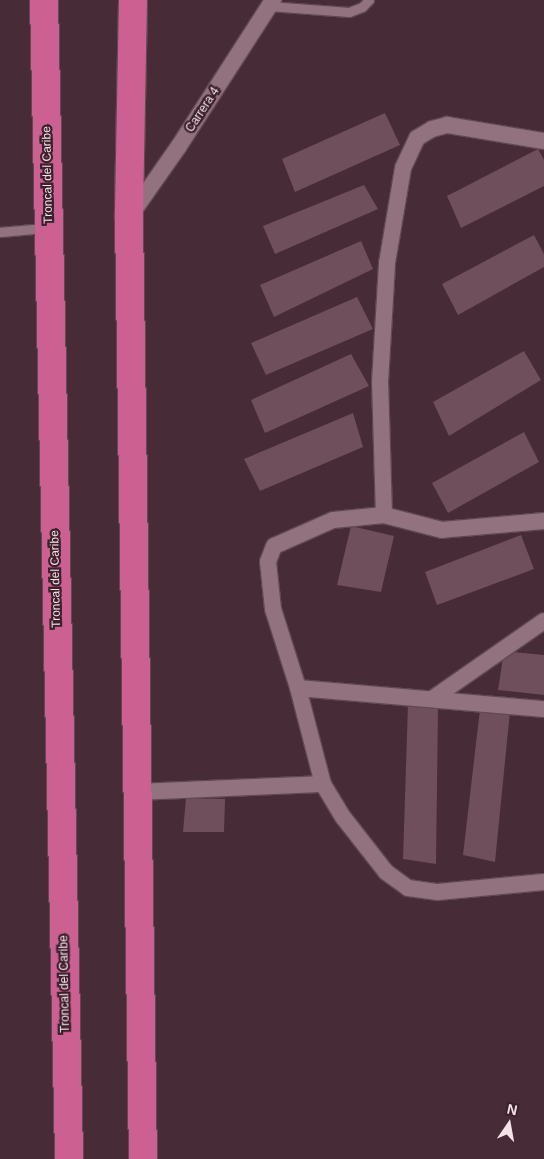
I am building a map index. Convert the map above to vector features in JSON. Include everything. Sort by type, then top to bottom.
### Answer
[{"type":"highway","name":"Troncal del Caribe","points":[[44,0],[69,1159]]},
{"type":"highway","points":[[133,0],[129,218],[143,1159]]},
{"type":"street","name":"Carrera 4","points":[[129,218],[179,146],[271,3]]},
{"type":"street","points":[[384,515],[380,382],[387,263],[403,168],[417,138],[432,129],[448,125],[544,141]]},
{"type":"street","points":[[544,521],[442,530],[384,515],[333,520],[274,546],[269,554],[273,609],[298,688],[323,784],[343,818],[386,872],[408,888],[438,892],[544,882]]},
{"type":"street","points":[[432,699],[544,621]]},
{"type":"street","points":[[298,688],[544,709]]},
{"type":"street","points":[[139,792],[323,784]]},
{"type":"lane","points":[[271,3],[349,12],[362,7],[369,0]]},
{"type":"lane","points":[[0,232],[49,227]]},
{"type":"building","points":[[385,113],[400,145],[295,192],[282,159]]},
{"type":"building","points":[[538,149],[544,160],[544,186],[461,228],[447,196]]},
{"type":"building","points":[[364,185],[378,209],[275,254],[263,226]]},
{"type":"building","points":[[534,235],[544,254],[544,267],[458,315],[442,284]]},
{"type":"building","points":[[361,241],[373,269],[274,317],[260,285]]},
{"type":"building","points":[[357,297],[373,329],[266,375],[251,343]]},
{"type":"building","points":[[524,351],[541,380],[449,436],[433,402]]},
{"type":"building","points":[[351,354],[369,386],[265,433],[251,400]]},
{"type":"building","points":[[353,413],[363,447],[260,491],[244,459]]},
{"type":"building","points":[[524,432],[539,462],[448,513],[432,483]]},
{"type":"building","points":[[351,526],[394,536],[381,592],[337,585]]},
{"type":"building","points":[[521,535],[534,569],[437,605],[425,572]]},
{"type":"building","points":[[504,651],[544,655],[544,695],[498,690]]},
{"type":"building","points":[[408,704],[438,706],[436,864],[403,859]]},
{"type":"building","points":[[480,709],[510,711],[495,862],[463,855]]},
{"type":"building","points":[[186,798],[225,799],[224,832],[183,832]]}]
